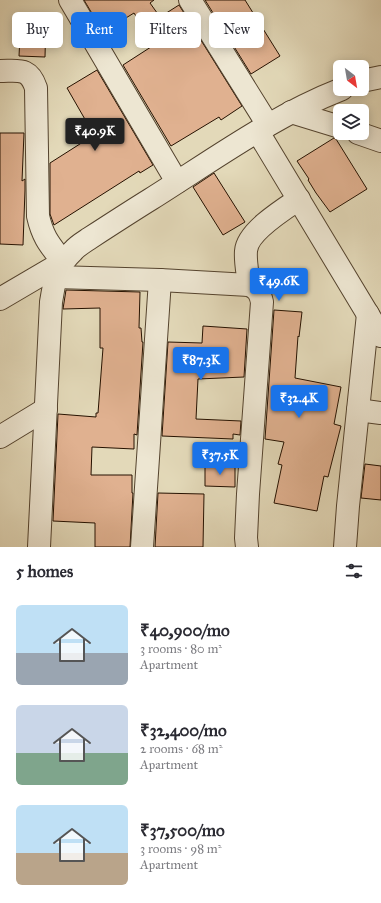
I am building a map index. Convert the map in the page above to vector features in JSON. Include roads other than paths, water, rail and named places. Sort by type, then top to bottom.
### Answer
[{"type":"street","points":[[70,0],[177,182]]},
{"type":"street","points":[[190,0],[263,128],[299,199],[381,336]]},
{"type":"street","points":[[0,71],[22,71],[32,78],[36,88],[38,216],[41,230],[59,270]]},
{"type":"street","points":[[369,80],[381,77]]},
{"type":"street","points":[[39,547],[51,302],[59,270],[73,250],[177,182],[263,128],[291,112],[333,92]]},
{"type":"street","points":[[291,112],[333,125]]},
{"type":"street","points":[[369,137],[381,141]]},
{"type":"street","points":[[249,285],[246,249],[252,238],[264,224],[299,199]]},
{"type":"street","points":[[0,299],[59,270],[160,280],[249,285],[257,288],[261,294],[262,302],[248,494],[247,547]]},
{"type":"street","points":[[142,547],[160,280]]},
{"type":"street","points":[[345,547],[368,314]]},
{"type":"street","points":[[0,437],[46,409]]},
{"type":"street","points":[[358,410],[381,413]]}]
